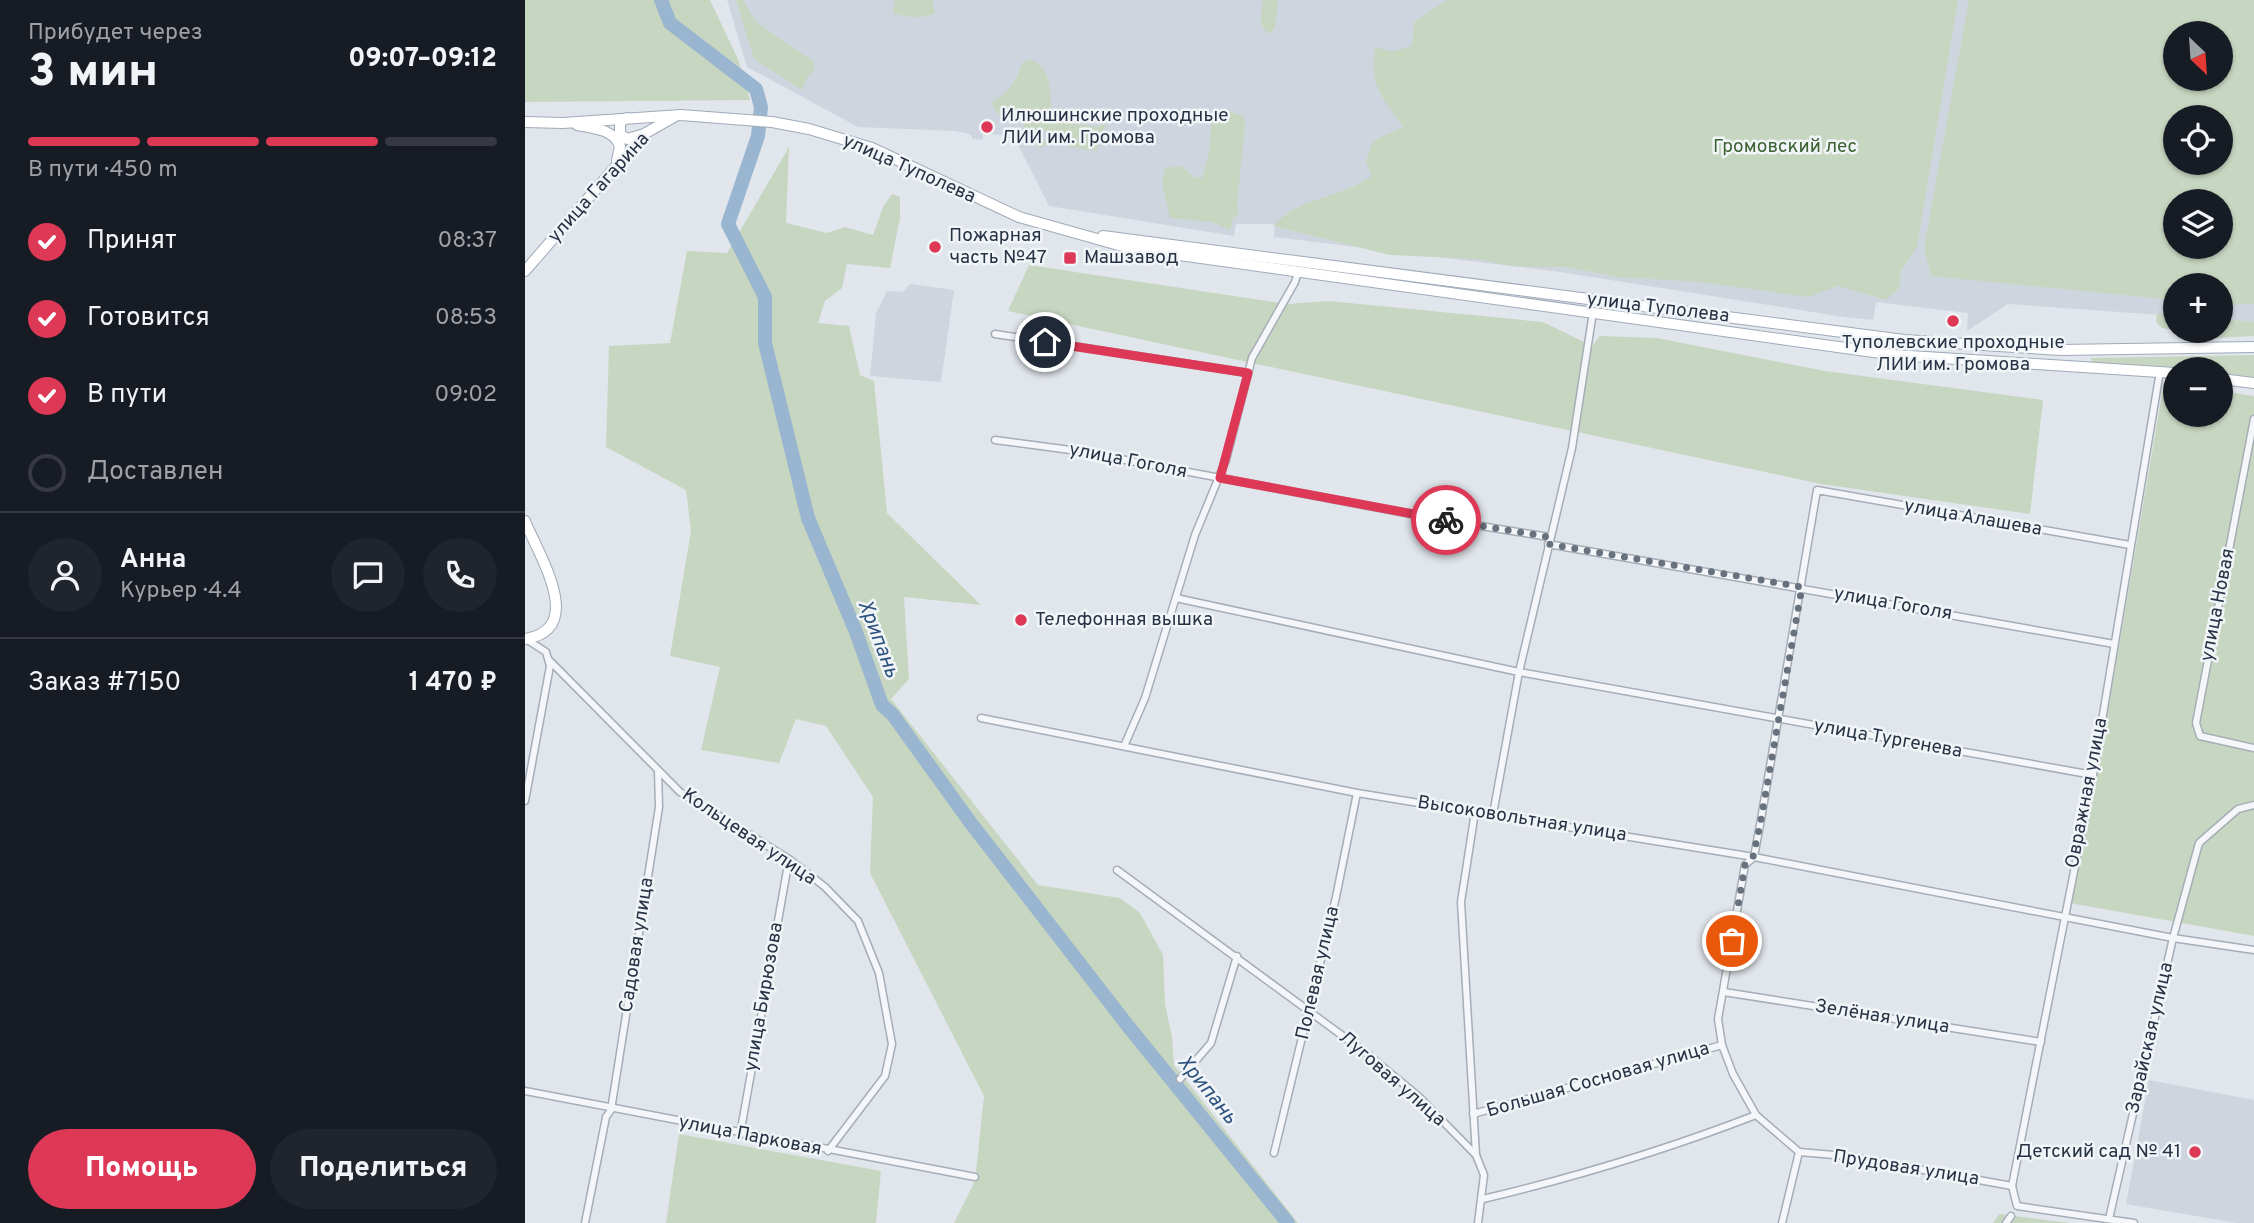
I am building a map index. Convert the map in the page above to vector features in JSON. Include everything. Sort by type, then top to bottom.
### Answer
[{"type":"main road","name":"улица Туполева","points":[[563,123],[638,115],[681,115],[772,122],[809,129],[871,148],[990,206],[1064,231],[1129,248],[1895,355],[2163,371]]},
{"type":"main road","points":[[638,115],[624,119],[618,128],[627,139],[644,134]]},
{"type":"main road","name":"улица Гагарина","points":[[526,266],[644,134],[681,115]]},
{"type":"main road","points":[[525,122],[563,123],[600,129],[613,136],[620,146],[617,165]]},
{"type":"main road","name":"улица Туполева","points":[[1064,231],[1905,340],[2061,351],[2254,347]]},
{"type":"main road","points":[[2233,380],[2254,383]]},
{"type":"main road","points":[[525,521],[555,597],[558,612],[553,626],[546,633],[525,639]]},
{"type":"street","points":[[1125,744],[1145,698],[1195,536],[1220,478],[1248,373],[1297,272]]},
{"type":"street","points":[[1493,814],[1519,672],[1548,540],[1572,448],[1593,312]]},
{"type":"street","points":[[995,334],[1248,373]]},
{"type":"street","name":"Овражная улица","points":[[2012,1185],[2063,915],[2093,775],[2160,371]]},
{"type":"street","name":"улица Новая","points":[[2254,419],[2196,723],[2200,736],[2254,748]]},
{"type":"street","name":"улица Гоголя","points":[[995,440],[1078,451],[2114,644]]},
{"type":"street","name":"улица Алашева","points":[[1802,587],[1817,490],[2130,545]]},
{"type":"street","points":[[1782,1223],[1799,1152],[1756,1115],[1738,1083],[1722,1045],[1718,1019],[1745,865],[1753,857],[1802,587]]},
{"type":"street","name":"улица Тургенева","points":[[1176,598],[1519,672],[2093,775]]},
{"type":"street","points":[[525,639],[546,652],[549,660],[548,681],[525,801]]},
{"type":"street","name":"Кольцевая улица","points":[[549,660],[680,792],[789,859],[825,887],[858,921],[868,940],[887,1004],[893,1044],[885,1076],[828,1151]]},
{"type":"street","name":"Высоковольтная улица","points":[[981,718],[1125,744],[1357,793],[1753,857],[2173,938],[2254,950]]},
{"type":"street","name":"Садовая улица","points":[[611,1110],[659,807],[658,771]]},
{"type":"street","name":"Полевая улица","points":[[1274,1153],[1357,793]]},
{"type":"street","name":"Зарайская улица","points":[[2109,1219],[2173,938],[2199,843],[2238,809],[2254,805]]},
{"type":"street","points":[[1475,811],[1461,902],[1476,1155],[1484,1175],[1478,1223]]},
{"type":"street","name":"улица Бирюзова","points":[[740,1135],[789,859]]},
{"type":"street","name":"Луговая улица","points":[[1117,870],[1309,1009],[1418,1096],[1476,1155]]},
{"type":"street","points":[[1180,1079],[1211,1043],[1237,956]]},
{"type":"street","name":"Зелёная улица","points":[[1724,992],[2041,1042]]},
{"type":"street","name":"Большая Сосновая улица","points":[[1473,1115],[1722,1045]]},
{"type":"street","name":"улица Парковая","points":[[525,1091],[740,1135],[975,1177]]},
{"type":"street","points":[[585,1223],[605,1117],[611,1110]]},
{"type":"street","points":[[1483,1199],[1594,1172],[1669,1149],[1756,1115]]},
{"type":"street","name":"Прудовая улица","points":[[1799,1152],[1846,1156],[2012,1185]]},
{"type":"street","points":[[2012,1185],[2014,1202],[2024,1207],[2133,1223]]},
{"type":"street","points":[[2006,1223],[2011,1216]]},
{"type":"shaded area","points":[[727,0],[2254,0],[2254,322],[2233,320],[2233,273],[2163,273],[2163,315],[2008,304],[1967,331],[1968,313],[1876,302],[1873,320],[1844,317],[1560,272],[1274,237],[1275,224],[1236,224],[1234,236],[1049,206],[1015,139],[1006,138],[1006,135],[983,134],[983,140],[972,139],[972,136],[966,133],[954,131],[858,127],[747,67]]},
{"type":"shaded area","points":[[910,284],[954,290],[941,382],[870,376],[876,313],[887,291],[903,292]]},
{"type":"shaded area","name":"Детский сад № 41","points":[[2149,1080],[2254,1100],[2254,1223],[2236,1223],[2126,1204]]},
{"type":"green space","points":[[525,0],[710,0],[738,59],[750,100],[525,102]]},
{"type":"green space","points":[[736,0],[743,0],[756,22],[814,62],[814,70],[802,90],[754,59]]},
{"type":"green space","points":[[895,0],[932,0],[935,13],[919,17],[898,15],[893,13]]},
{"type":"green space","points":[[1263,0],[1278,0],[1275,28],[1269,34],[1261,23]]},
{"type":"green space","name":"Громовский лес","points":[[1447,0],[1958,0],[1917,247],[1901,271],[1899,288],[1886,300],[1838,286],[1808,297],[1701,282],[1617,277],[1567,267],[1511,266],[1478,259],[1390,255],[1273,226],[1295,209],[1360,184],[1372,176],[1366,161],[1373,141],[1403,127],[1376,82],[1375,47],[1392,52],[1412,46],[1414,22]]},
{"type":"green space","points":[[1969,0],[2254,0],[2254,304],[2233,305],[2233,273],[2163,273],[2163,299],[1931,276],[1924,248]]},
{"type":"green space","points":[[1029,59],[1044,69],[1054,121],[1098,127],[1106,123],[1096,151],[1069,147],[1058,135],[1044,130],[1042,138],[1047,145],[1039,148],[1020,121],[1006,118],[996,111],[992,102],[1007,90],[1022,63]]},
{"type":"green space","points":[[1226,110],[1243,116],[1245,124],[1237,205],[1239,213],[1233,218],[1230,230],[1212,222],[1170,218],[1162,183],[1165,168],[1181,166],[1194,177],[1202,178],[1209,153],[1212,119]]},
{"type":"green space","points":[[789,147],[786,223],[827,233],[845,227],[873,235],[883,207],[892,194],[900,197],[900,218],[890,268],[847,264],[842,288],[825,301],[818,323],[849,326],[860,375],[874,381],[887,513],[981,605],[904,597],[909,679],[891,699],[1038,885],[1120,898],[1140,913],[1163,955],[1165,1004],[1172,1037],[1174,1065],[1298,1223],[954,1223],[975,1181],[984,1096],[870,873],[873,797],[826,726],[796,719],[779,763],[701,750],[720,667],[670,656],[691,531],[686,490],[606,447],[609,346],[670,343],[687,251],[727,253]]},
{"type":"green space","points":[[1029,265],[1287,304],[1329,301],[1543,322],[1592,346],[1600,336],[1657,338],[1825,371],[2043,400],[2030,514],[1821,484],[1008,311]]},
{"type":"green space","points":[[2157,314],[2163,315],[2163,328],[2156,322]]},
{"type":"green space","points":[[2233,320],[2254,322],[2254,336],[2233,337]]},
{"type":"green space","points":[[2254,355],[2254,377],[2233,374],[2233,357],[2163,357],[2163,366],[2092,363],[2091,358]]},
{"type":"green space","points":[[2163,388],[2163,427],[2233,427],[2233,393],[2254,396],[2254,936],[2070,903],[2095,787]]},
{"type":"green space","points":[[679,1134],[881,1171],[876,1223],[666,1223]]},
{"type":"green space","points":[[1999,1214],[2070,1223],[1993,1223]]},
{"type":"waterway","name":"Хрипань","points":[[661,0],[670,23],[756,89],[761,107],[758,136],[728,224],[765,297],[765,343],[808,518],[856,632],[882,705],[893,715],[970,822],[1128,1026],[1288,1223]]},
{"type":"way so far","points":[[1446,520],[1549,537],[1548,544],[1802,587],[1760,825],[1753,857],[1745,865],[1732,941]]},
{"type":"place","name":"Илюшинские проходные ЛИИ им. Громова","points":[[987,127]]},
{"type":"place","name":"Пожарная часть №47","points":[[935,247]]},
{"type":"place","name":"Машзавод","points":[[1070,258]]},
{"type":"place","name":"Туполевские проходные ЛИИ им. Громова","points":[[1953,321]]},
{"type":"place","name":"Телефонная вышка","points":[[1021,620]]},
{"type":"place","name":"Детский сад № 41","points":[[2195,1152]]},
{"type":"route","points":[[1045,342],[1248,373],[1220,478],[1446,520]]}]
